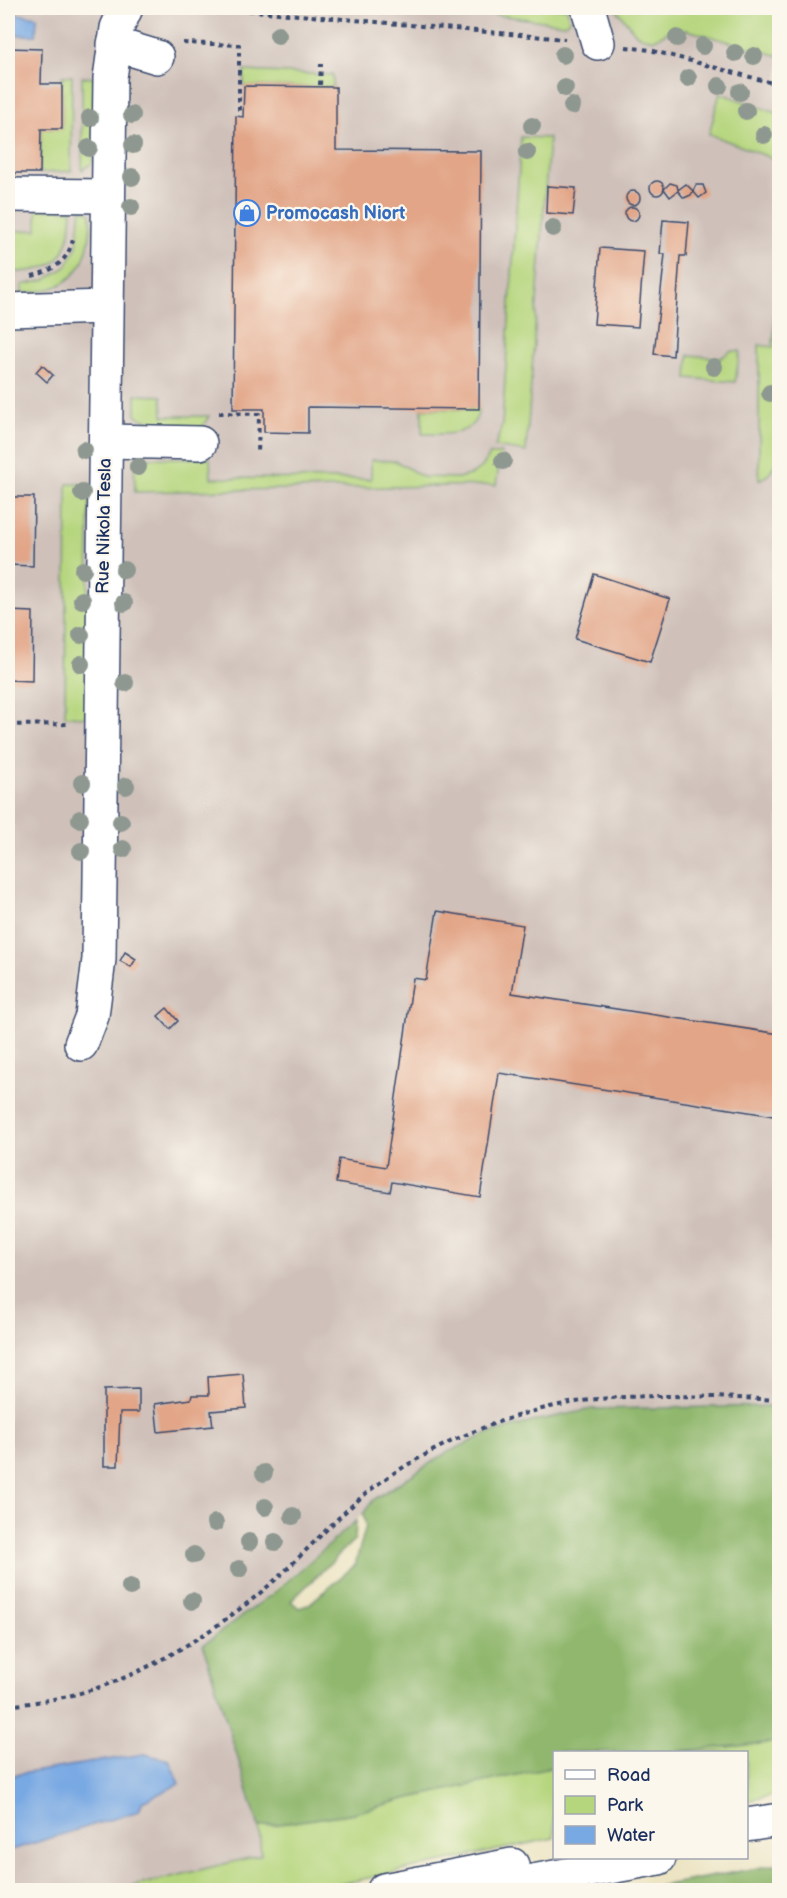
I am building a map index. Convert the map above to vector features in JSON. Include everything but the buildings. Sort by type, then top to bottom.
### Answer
[{"type":"street","name":"Rue Nikola Tesla","points":[[81,1044],[93,1016],[99,959],[110,78],[114,44],[126,8]]},
{"type":"street","points":[[588,8],[598,43]]},
{"type":"street","points":[[114,44],[166,50]]},
{"type":"street","points":[[8,195],[108,196]]},
{"type":"street","points":[[8,310],[106,307]]},
{"type":"street","points":[[106,441],[200,443]]},
{"type":"street","points":[[748,1825],[780,1820]]},
{"type":"street","points":[[748,1844],[780,1838]]},
{"type":"street","points":[[384,1890],[553,1857]]},
{"type":"street","points":[[483,1890],[648,1859]]},
{"type":"path","points":[[222,8],[598,43],[650,50],[780,85]]},
{"type":"path","points":[[166,50],[238,45],[239,114]]},
{"type":"path","points":[[321,64],[321,85]]},
{"type":"path","points":[[219,413],[259,414],[258,455]]},
{"type":"path","points":[[8,725],[102,723]]},
{"type":"path","points":[[8,1706],[62,1697],[99,1687],[133,1674],[162,1658],[218,1623],[272,1583],[364,1496],[397,1471],[443,1445],[491,1425],[537,1410],[577,1402],[628,1398],[780,1400]]},
{"type":"shaded area","points":[[8,8],[779,8],[779,1406],[592,1409],[539,1420],[487,1434],[446,1453],[373,1500],[356,1521],[241,1618],[262,1855],[118,1890],[8,1890]]},
{"type":"green space","points":[[444,8],[567,8],[569,20],[565,24]]},
{"type":"green space","points":[[615,8],[779,8],[779,56],[687,30],[668,32],[653,40],[637,35]]},
{"type":"green space","points":[[244,71],[333,75],[333,87],[244,86]]},
{"type":"green space","points":[[62,76],[72,76],[71,171],[40,173],[41,129],[62,129]]},
{"type":"green space","points":[[82,77],[95,78],[93,162],[82,170]]},
{"type":"green space","points":[[720,93],[779,114],[779,161],[709,134]]},
{"type":"green space","points":[[521,137],[549,138],[526,452],[495,447],[502,425]]},
{"type":"green space","points":[[8,208],[14,208],[15,231],[37,230],[37,209],[72,210],[68,240],[58,259],[38,269],[8,272]]},
{"type":"green space","points":[[81,209],[91,213],[90,230],[84,260],[77,271],[55,287],[22,293],[22,285],[45,280],[66,267],[77,246]]},
{"type":"green space","points":[[776,307],[780,308],[779,458],[768,475],[759,480],[759,345],[773,347]]},
{"type":"green space","points":[[730,351],[740,351],[735,382],[687,378],[689,355],[721,358]]},
{"type":"green space","points":[[136,395],[162,396],[163,416],[209,416],[202,428],[165,428],[136,416]]},
{"type":"green space","points":[[422,409],[479,409],[472,425],[465,430],[449,434],[422,434]]},
{"type":"green space","points":[[501,453],[496,485],[135,492],[134,458],[210,458],[211,478],[371,479],[371,460],[396,461],[423,477],[458,478],[473,474],[482,467],[490,455]]},
{"type":"green space","points":[[67,484],[90,484],[86,717],[65,716]]},
{"type":"green space","points":[[779,1406],[779,1742],[681,1751],[553,1751],[553,1767],[405,1799],[354,1813],[259,1827],[203,1645],[276,1591],[356,1521],[355,1539],[291,1601],[299,1608],[308,1605],[355,1565],[366,1526],[363,1514],[373,1500],[446,1453],[487,1434],[592,1409]]},
{"type":"green space","points":[[779,1742],[779,1794],[748,1801],[748,1751],[681,1751]]},
{"type":"green space","points":[[553,1767],[553,1838],[313,1890],[118,1890],[261,1855],[259,1827],[354,1813],[405,1799]]},
{"type":"green space","points":[[779,1864],[779,1890],[639,1890]]},
{"type":"water","points":[[8,13],[37,17],[36,35],[8,35]]},
{"type":"water","points":[[144,1754],[169,1760],[179,1784],[142,1802],[139,1811],[8,1851],[8,1776]]},
{"type":"place","name":"Promocash Niort","points":[[247,213]]}]
